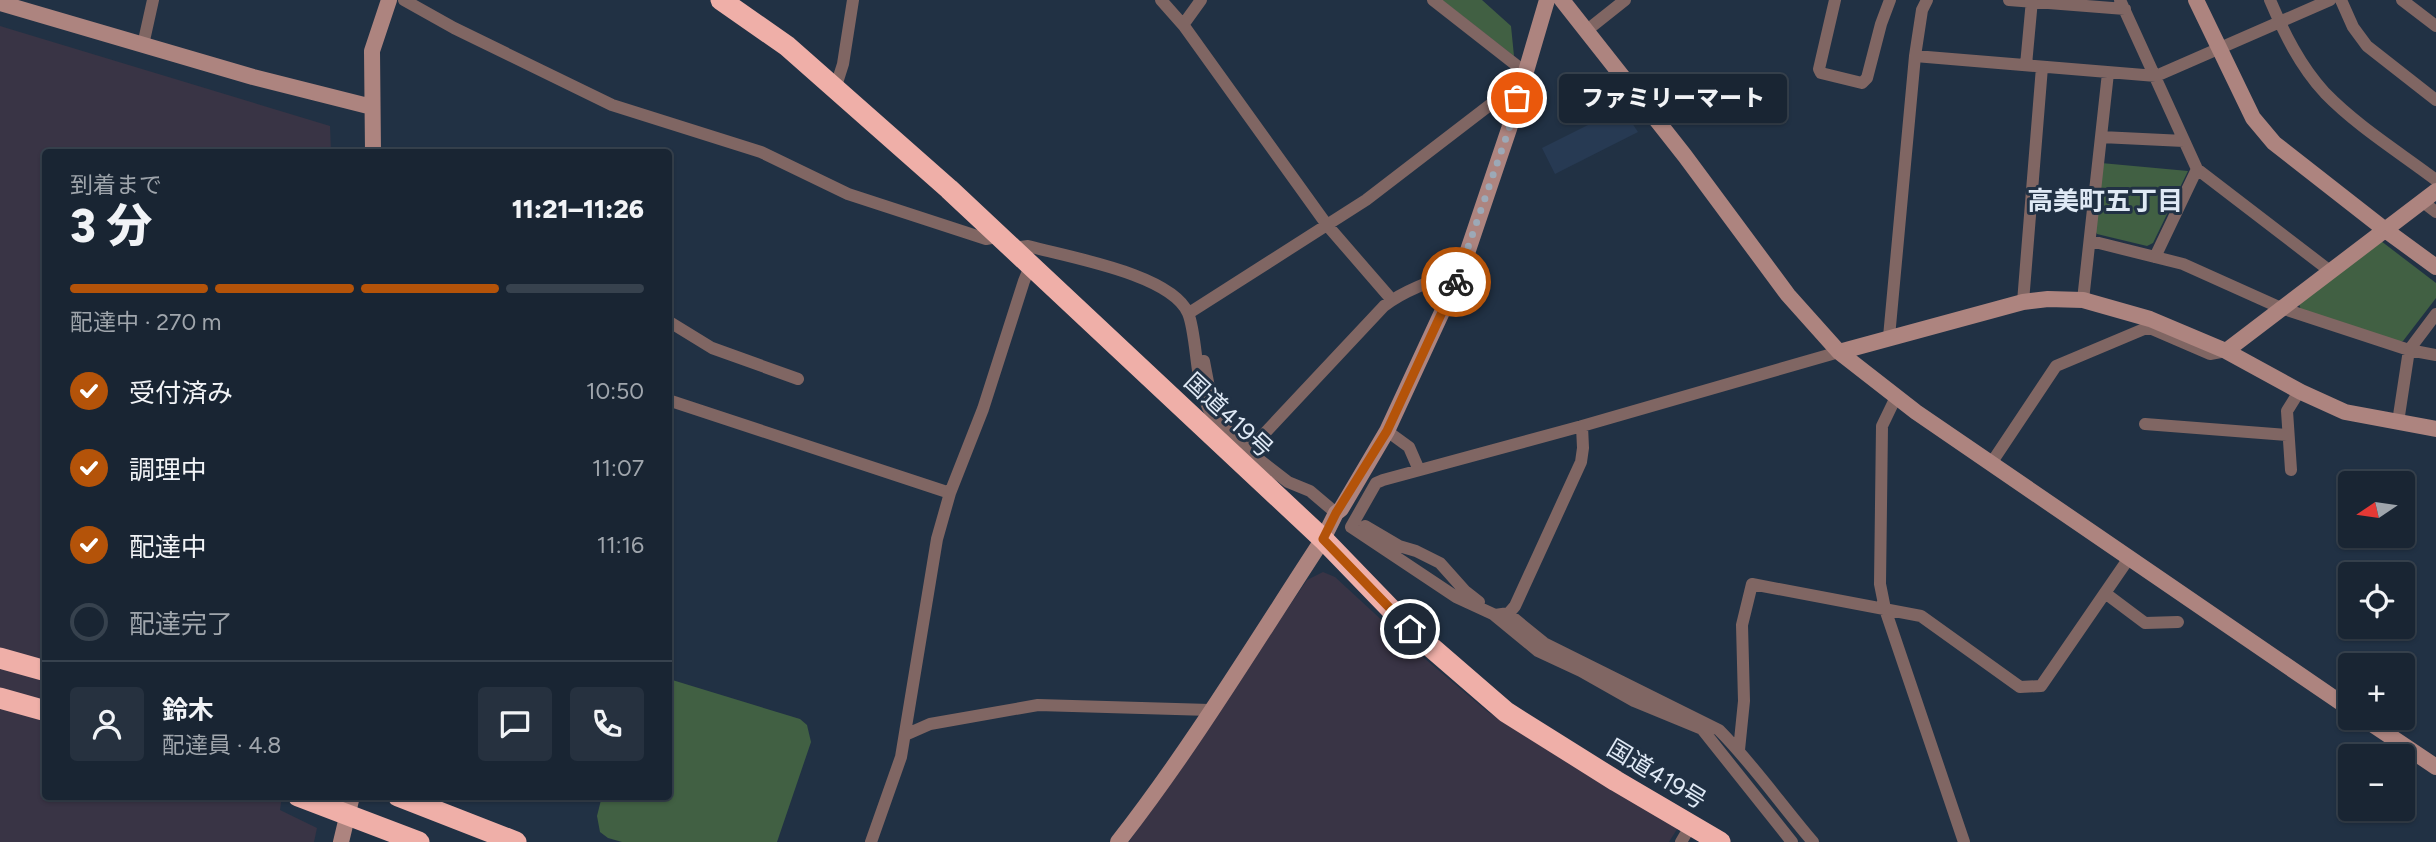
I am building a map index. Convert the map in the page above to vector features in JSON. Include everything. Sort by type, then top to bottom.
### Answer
[{"type":"highway","name":"国道419号","points":[[721,0],[788,46],[836,86],[1031,264],[1224,446],[1244,456],[1410,629],[1506,712],[1686,833],[1720,842]]},
{"type":"highway","points":[[0,657],[42,670]]},
{"type":"highway","points":[[0,698],[42,710]]},
{"type":"highway","points":[[321,800],[350,805],[419,842]]},
{"type":"highway","points":[[408,800],[516,842]]},
{"type":"street","points":[[143,45],[153,0]]},
{"type":"street","points":[[373,149],[372,51],[389,0]]},
{"type":"street","points":[[404,0],[454,28],[612,106],[761,152],[848,194],[986,239],[1028,246],[1145,278],[1176,296],[1192,311],[1212,403],[1223,415],[1227,429],[1244,456],[1288,482],[1310,491],[1336,513]]},
{"type":"street","points":[[836,86],[843,64],[853,0]]},
{"type":"street","points":[[1161,0],[1183,25],[1328,225],[1392,300]]},
{"type":"street","points":[[1183,25],[1201,0]]},
{"type":"street","points":[[1433,0],[1525,72]]},
{"type":"street","points":[[1118,842],[1154,796],[1323,539],[1387,431],[1461,271],[1509,129],[1547,0]]},
{"type":"street","points":[[1562,0],[1685,156],[1788,295],[1839,352],[1896,397],[2338,701]]},
{"type":"street","points":[[1586,31],[1625,0]]},
{"type":"street","points":[[1835,0],[1819,69],[1821,73],[1862,83],[1867,78],[1890,0]]},
{"type":"street","points":[[1889,337],[1915,56],[1922,10],[1927,0]]},
{"type":"street","points":[[2009,0],[2122,5],[2197,169],[2330,271]]},
{"type":"street","points":[[2196,0],[2253,118],[2274,143],[2436,267]]},
{"type":"street","points":[[2270,0],[2291,46],[2324,91],[2340,107],[2436,180]]},
{"type":"street","points":[[1915,56],[2156,76],[2330,0]]},
{"type":"street","points":[[2341,0],[2353,27],[2367,46],[2436,100]]},
{"type":"street","points":[[2402,0],[2436,26]]},
{"type":"street","points":[[2026,65],[2032,1]]},
{"type":"street","points":[[0,3],[253,77],[372,107]]},
{"type":"street","points":[[2023,302],[2042,67]]},
{"type":"street","points":[[2083,300],[2108,73]]},
{"type":"street","points":[[1192,311],[1377,192],[1495,101],[1517,98]]},
{"type":"street","points":[[2101,137],[2185,141]]},
{"type":"street","points":[[2155,257],[2197,169]]},
{"type":"street","points":[[1992,462],[2056,366],[2152,328],[2210,354],[2226,351],[2384,229],[2429,207],[2436,191]]},
{"type":"street","points":[[2091,241],[2183,264],[2281,308],[2409,350],[2436,355]]},
{"type":"street","points":[[872,842],[901,757],[937,539],[950,493],[983,409],[1031,264]]},
{"type":"street","points":[[1244,456],[1392,300],[1461,271]]},
{"type":"street","points":[[1582,426],[1581,462],[1515,606],[1509,613],[1495,615],[1456,597],[1351,527],[1377,483],[1889,337],[2023,302],[2048,299],[2083,300],[2150,319],[2226,351],[2345,412],[2436,429]]},
{"type":"street","points":[[1192,311],[1205,403],[1217,424],[1224,446]]},
{"type":"street","points":[[2398,422],[2409,350],[2436,314]]},
{"type":"street","points":[[672,323],[712,348],[798,379]]},
{"type":"street","points":[[2291,470],[2287,411],[2300,390]]},
{"type":"street","points":[[1896,397],[1882,426],[1880,584],[1885,609],[1964,842]]},
{"type":"street","points":[[672,401],[950,493]]},
{"type":"street","points":[[2145,424],[2287,435]]},
{"type":"street","points":[[1387,431],[1409,447],[1419,470]]},
{"type":"street","points":[[1354,520],[1399,546],[1440,563],[1465,591],[1538,651],[1581,671],[1634,701],[1702,729],[1792,842]]},
{"type":"street","points":[[1739,750],[1744,701],[1742,625],[1752,584],[1921,616],[2020,687],[2041,686],[2129,558]]},
{"type":"street","points":[[2105,593],[2145,623],[2178,622]]},
{"type":"street","points":[[1509,613],[1513,620],[1544,643],[1719,730],[1739,750],[1766,787],[1813,842]]},
{"type":"street","points":[[905,735],[930,724],[1038,705],[1210,710]]},
{"type":"street","points":[[2381,730],[2436,766]]},
{"type":"street","points":[[341,842],[350,805]]},
{"type":"shaded area","points":[[0,26],[330,126],[331,149],[42,149],[42,800],[281,800],[280,810],[317,828],[314,842],[0,842]]},
{"type":"shaded area","points":[[1622,108],[1638,132],[1555,174],[1542,148]]},
{"type":"shaded area","points":[[1323,572],[1335,577],[1411,647],[1488,712],[1679,826],[1669,842],[1129,842],[1307,580]]},
{"type":"green space","points":[[1442,0],[1482,0],[1511,26],[1514,56]]},
{"type":"green space","points":[[2101,163],[2188,171],[2153,243],[2147,246],[2097,234],[2094,229]]},
{"type":"green space","points":[[2381,241],[2436,283],[2436,298],[2403,341],[2397,343],[2302,313],[2299,304]]},
{"type":"green space","points":[[672,680],[800,719],[807,725],[811,742],[777,842],[622,842],[608,838],[600,832],[597,816],[601,800],[672,800]]},
{"type":"way so far","points":[[1456,282],[1509,129],[1517,98]]},
{"type":"place","name":"ファミリーマート","points":[[1517,98]]},
{"type":"district","name":"高美町五丁目","points":[[2105,201]]},
{"type":"route","points":[[1410,629],[1323,539],[1387,431],[1456,282]]}]
